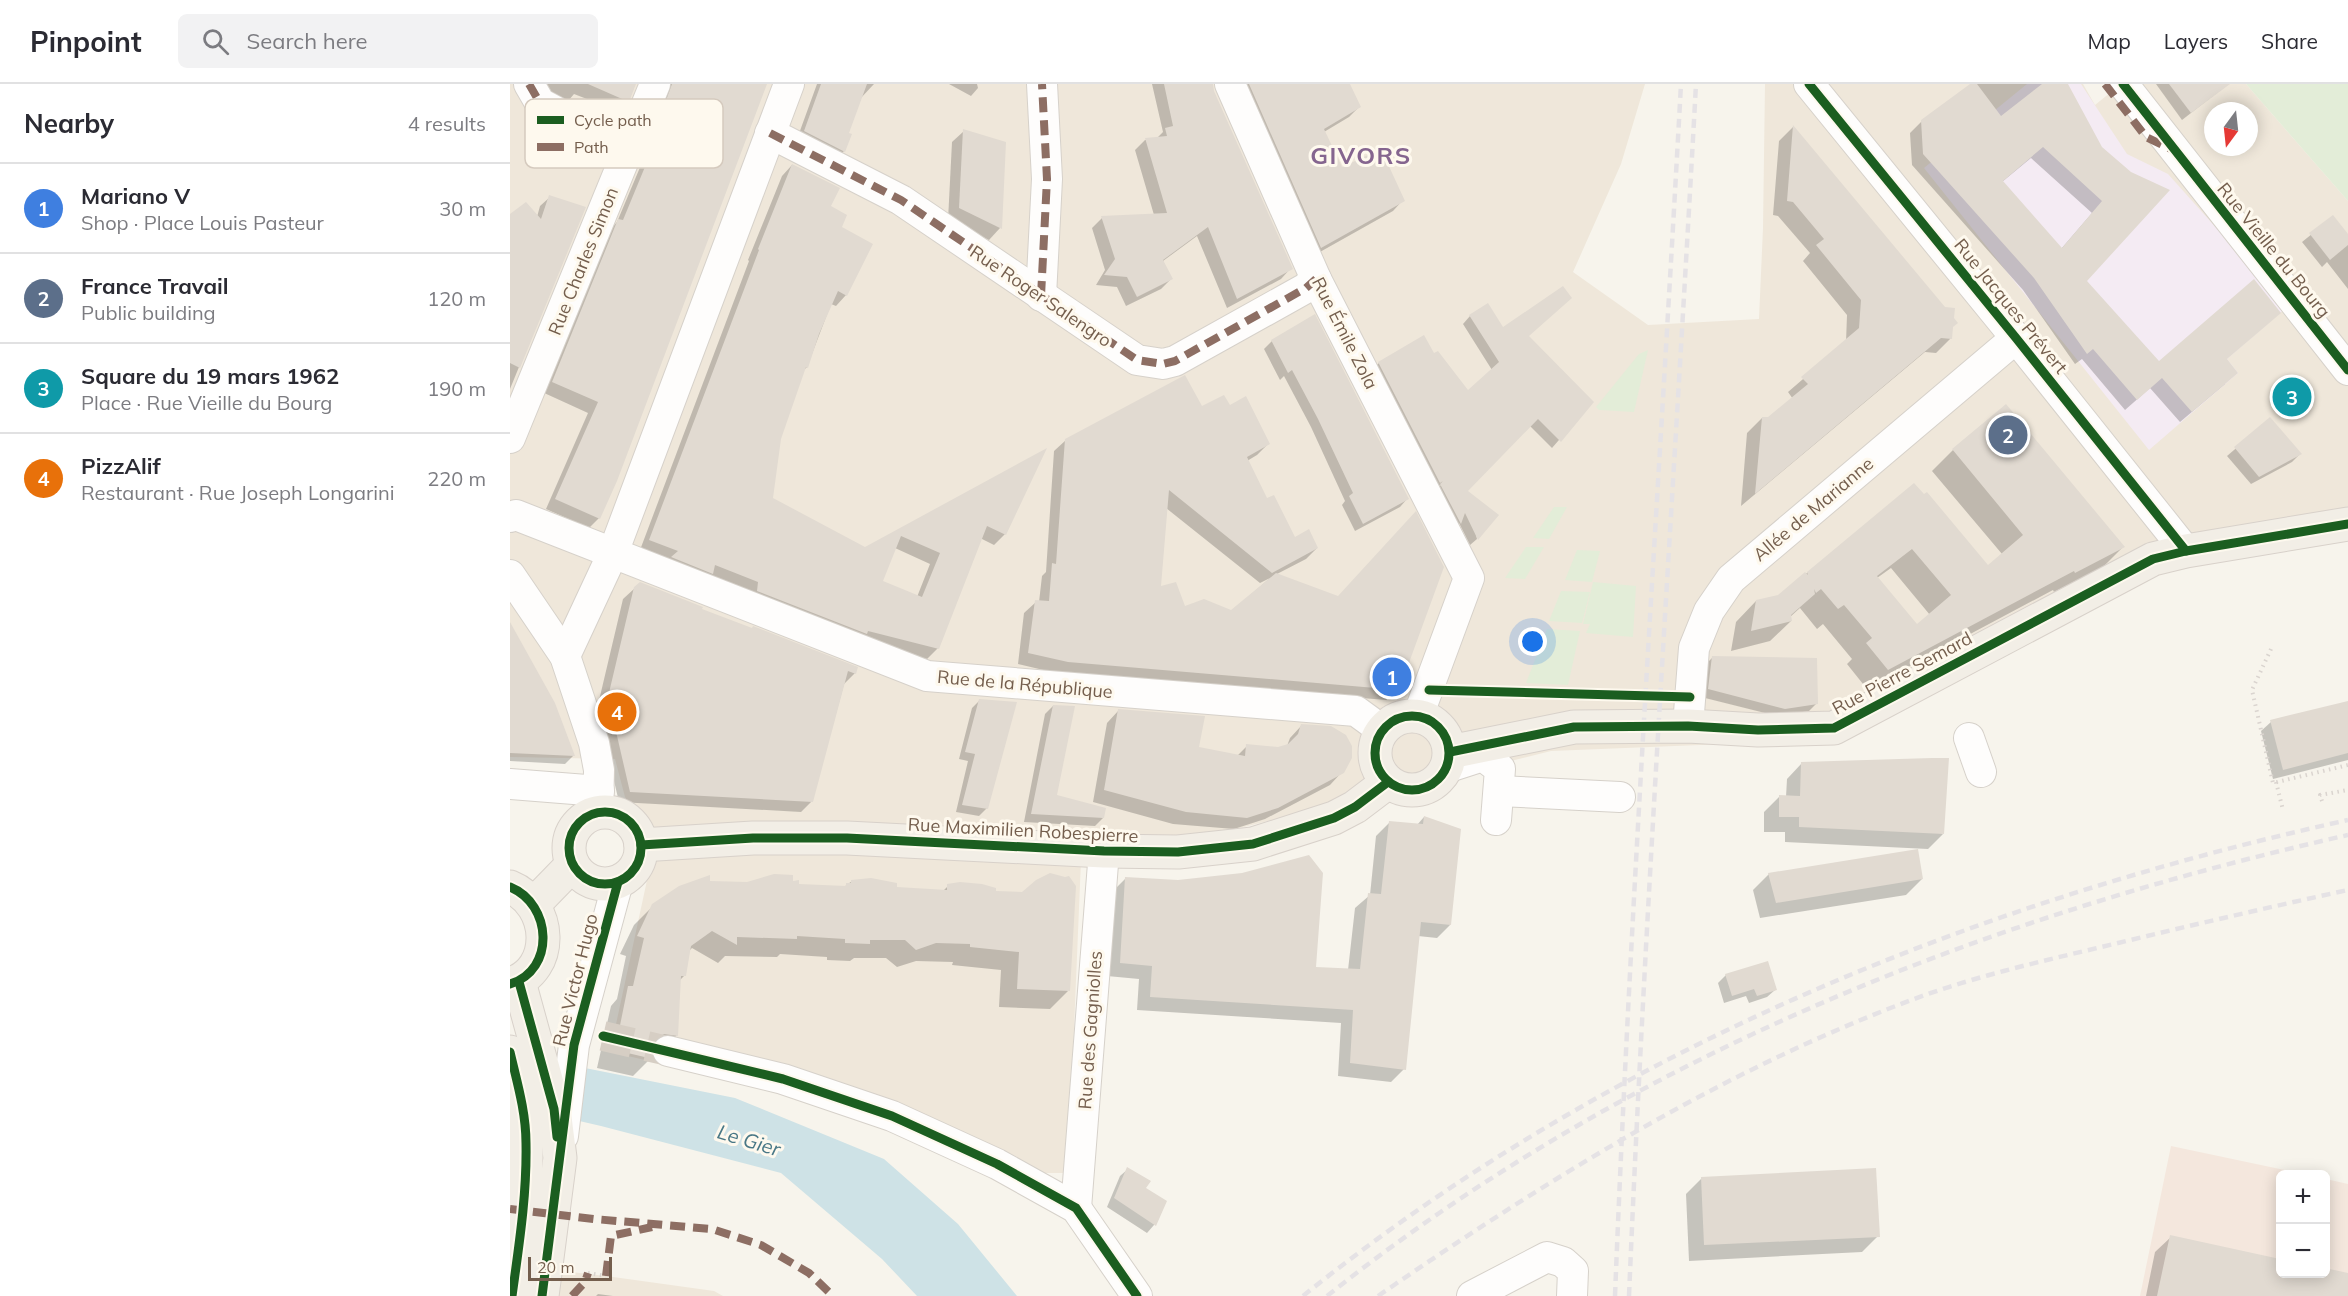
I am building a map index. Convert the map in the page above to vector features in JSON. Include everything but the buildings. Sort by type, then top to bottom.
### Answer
[{"type":"main road","name":"Rue Pierre Semard","points":[[1448,760],[1574,727],[1688,726],[1758,730],[1834,728],[2153,559],[2186,551],[2348,524]]},
{"type":"main road","points":[[1405,716],[1418,716],[1431,721],[1441,730],[1448,760],[1440,779],[1429,787],[1416,791],[1403,790],[1380,775],[1374,759],[1374,746],[1382,730],[1392,721],[1405,716]]},
{"type":"main road","name":"Rue Maximilien Robespierre","points":[[641,845],[753,838],[847,838],[1104,851],[1178,852],[1253,844],[1334,818],[1355,807],[1388,782]]},
{"type":"main road","points":[[598,801],[627,819],[637,830],[641,845],[636,867],[628,876],[618,882],[605,884],[592,882],[581,875],[572,865],[568,852],[569,838],[575,825],[598,801]]},
{"type":"main road","points":[[514,983],[534,966],[543,946],[542,924],[522,895],[572,865]]},
{"type":"main road","name":"Rue Victor Hugo","points":[[512,1296],[524,1209],[526,1142],[522,1103],[522,1044],[514,983]]},
{"type":"main road","name":"Rue Victor Hugo","points":[[522,1044],[554,1109],[560,1158],[542,1296]]},
{"type":"street","points":[[529,84],[538,99]]},
{"type":"street","name":"Rue Charles Simon","points":[[649,99],[655,84]]},
{"type":"street","points":[[565,656],[613,553],[789,84]]},
{"type":"street","points":[[1041,296],[1047,180],[1042,84]]},
{"type":"street","name":"Rue Émile Zola","points":[[1230,84],[1316,279],[1469,578],[1418,716]]},
{"type":"street","name":"Rue Jacques Prévert","points":[[1809,84],[2186,551]]},
{"type":"street","name":"Rue Vieille du Bourg","points":[[2105,84],[2146,137],[2174,150],[2348,370]]},
{"type":"street","points":[[2123,84],[2174,150]]},
{"type":"street","name":"Rue Roger Salengro","points":[[770,133],[901,200],[1137,360],[1163,364],[1175,361],[1306,288],[1316,279]]},
{"type":"street","name":"Rue Charles Simon","points":[[510,438],[621,168]]},
{"type":"street","name":"Allée de Marianne","points":[[1688,726],[1694,648],[1709,611],[1731,579],[2016,338]]},
{"type":"street","name":"Rue de la République","points":[[510,517],[516,515],[927,676],[1356,711],[1382,730]]},
{"type":"street","points":[[510,575],[565,656],[594,743],[599,770],[598,801],[510,784]]},
{"type":"street","points":[[1969,738],[1982,772]]},
{"type":"street","points":[[1448,760],[1483,756],[1500,768],[1498,805],[1620,797]]},
{"type":"street","name":"Rue des Gagniolles","points":[[1076,1208],[1104,851]]},
{"type":"street","name":"Rue Victor Hugo","points":[[560,1158],[574,1045],[618,882]]},
{"type":"street","points":[[668,1051],[783,1079],[892,1116],[997,1164],[1076,1208],[1137,1296]]},
{"type":"street","points":[[1472,1296],[1505,1287],[1547,1257],[1563,1262],[1573,1271],[1572,1296]]},
{"type":"path","points":[[2271,650],[2252,690],[2273,783],[2348,765]]},
{"type":"path","points":[[2276,782],[2283,810]]},
{"type":"path","points":[[2322,801],[2320,795],[2348,790]]},
{"type":"path","points":[[588,1273],[606,1276]]},
{"type":"shaded area","points":[[510,84],[1645,84],[1621,164],[1573,272],[1648,325],[1759,319],[1765,84],[2083,84],[2095,105],[2121,84],[2246,84],[2348,201],[2348,538],[2160,570],[1849,739],[1551,751],[1224,832],[1181,837],[1082,836],[1068,1173],[1030,1173],[746,1083],[610,1052],[649,871],[641,829],[625,797],[615,759],[510,757]]},
{"type":"shaded area","points":[[2027,84],[2081,84],[2127,154],[2168,174],[2287,307],[2227,359],[2238,373],[2149,450],[1924,168]]},
{"type":"shaded area","points":[[2171,1146],[2284,1170],[2276,1170],[2276,1278],[2330,1278],[2330,1180],[2348,1184],[2348,1296],[2140,1296]]},
{"type":"shaded area","points":[[510,1265],[714,1291],[723,1296],[510,1296]]},
{"type":"green space","points":[[2246,84],[2348,84],[2348,201]]},
{"type":"green space","points":[[1648,350],[1634,412],[1599,410],[1596,407],[1639,354]]},
{"type":"green space","points":[[1554,507],[1567,507],[1549,539],[1533,538]]},
{"type":"green space","points":[[1526,547],[1544,547],[1525,579],[1505,578]]},
{"type":"green space","points":[[1577,550],[1600,551],[1592,582],[1565,580]]},
{"type":"green space","points":[[1593,582],[1636,586],[1633,637],[1586,633],[1590,624],[1583,624]]},
{"type":"green space","points":[[1561,591],[1590,592],[1582,623],[1549,621]]},
{"type":"green space","points":[[1547,629],[1580,631],[1568,685],[1526,683]]},
{"type":"water","name":"Le Gier","points":[[510,1053],[735,1098],[884,1159],[958,1224],[1017,1296],[917,1296],[882,1259],[781,1173],[510,1105]]},
{"type":"tunnel","points":[[603,1036],[668,1051]]},
{"type":"railway","points":[[1615,1296],[1637,842],[1681,84]]},
{"type":"railway","points":[[1629,1296],[1652,842],[1696,84]]},
{"type":"railway","points":[[1303,1296],[1420,1209],[1542,1130],[1667,1060],[1797,998],[1931,943],[2067,895],[2207,855],[2348,820]]},
{"type":"railway","points":[[1327,1296],[1441,1212],[1560,1136],[1684,1068],[1811,1008],[1941,955],[2075,909],[2210,869],[2348,835]]},
{"type":"railway","points":[[1378,1296],[1506,1211],[1637,1131],[1773,1059],[1842,1028],[1914,999],[1988,975],[2348,890]]},
{"type":"marked path","points":[[529,84],[538,99]]},
{"type":"marked path","points":[[1041,296],[1047,179],[1042,84]]},
{"type":"marked path","points":[[2105,84],[2146,137],[2171,149]]},
{"type":"marked path","points":[[770,133],[901,200],[1137,360],[1163,364],[1175,361],[1306,288],[1316,279]]},
{"type":"marked path","points":[[510,1209],[712,1229],[761,1245],[809,1273],[833,1296]]},
{"type":"marked path","points":[[606,1276],[611,1236],[652,1227]]},
{"type":"marked path","points":[[572,1296],[585,1282],[588,1273]]},
{"type":"cycle path","points":[[1809,84],[2186,551]]},
{"type":"cycle path","points":[[2123,84],[2348,370]]},
{"type":"cycle path","points":[[1450,752],[1574,727],[1688,726],[1758,730],[1834,728],[2153,559],[2186,551],[2348,524]]},
{"type":"cycle path","points":[[1429,690],[1690,697]]},
{"type":"cycle path","points":[[1405,716],[1419,716],[1433,722],[1443,732],[1449,746],[1449,753],[1447,767],[1433,784],[1419,790],[1405,790],[1391,784],[1381,774],[1375,760],[1375,746],[1381,732],[1391,722],[1405,716]]},
{"type":"cycle path","points":[[641,845],[753,838],[847,838],[1104,851],[1178,852],[1253,844],[1334,818],[1355,807],[1388,782]]},
{"type":"cycle path","points":[[612,812],[631,822],[639,834],[641,848],[639,862],[631,874],[619,882],[598,884],[579,874],[571,862],[569,841],[579,822],[591,814],[612,812]]},
{"type":"cycle path","points":[[542,1296],[574,1045],[618,882]]},
{"type":"cycle path","points":[[510,887],[524,895],[534,907],[541,921],[543,937],[541,952],[535,965],[525,977],[510,984]]},
{"type":"cycle path","points":[[519,982],[554,1109],[557,1137]]},
{"type":"cycle path","points":[[603,1036],[783,1079],[892,1116],[997,1164],[1076,1208],[1137,1296]]},
{"type":"cycle path","points":[[510,1052],[526,1131],[524,1201],[512,1296]]},
{"type":"place","name":"Square du 19 mars 1962","points":[[2292,397]]},
{"type":"place","name":"France Travail","points":[[2008,435]]},
{"type":"place","name":"Mariano V","points":[[1392,677]]},
{"type":"place","name":"PizzAlif","points":[[617,712]]},
{"type":"district","name":"GIVORS","points":[[1361,155]]}]
